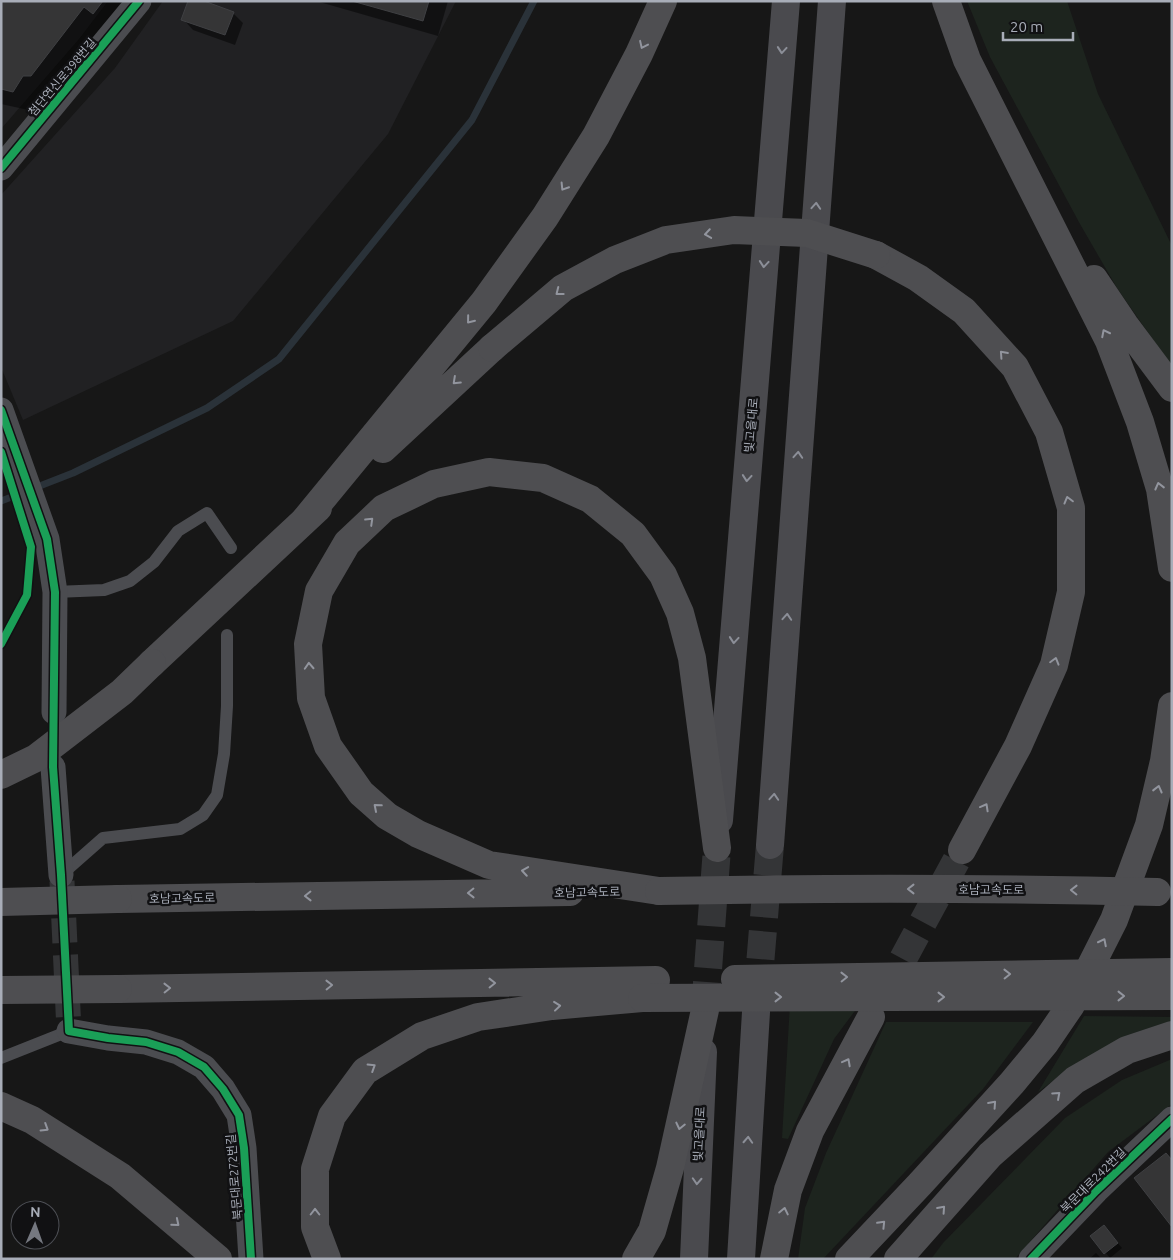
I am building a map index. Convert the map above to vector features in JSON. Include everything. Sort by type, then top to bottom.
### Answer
[{"type":"highway","points":[[304,521],[484,302],[545,217],[596,136],[639,54],[663,1]]},
{"type":"highway","points":[[946,1],[967,60],[1109,342],[1140,422],[1160,489],[1172,568]]},
{"type":"highway","points":[[1034,191],[1125,325],[1172,388]]},
{"type":"highway","points":[[1,775],[36,758],[122,692],[492,348],[563,288],[615,260],[666,240],[734,230],[807,233],[876,255],[918,278],[964,311],[1015,367],[1049,432],[1070,508],[1072,592],[1054,665],[1018,746],[962,850]]},
{"type":"highway","points":[[660,891],[489,865],[418,834],[387,816],[361,793],[328,746],[311,698],[308,644],[319,591],[347,543],[384,508],[434,484],[490,472],[543,478],[590,498],[633,534],[663,575],[680,613],[692,658],[717,848]]},
{"type":"highway","points":[[848,1259],[920,1184],[1012,1083],[1045,1043],[1070,1005],[1114,920],[1149,825],[1164,761],[1172,706]]},
{"type":"highway","name":"호남고속도로","points":[[1,902],[826,888],[1033,889],[1164,893]]},
{"type":"highway","points":[[327,1259],[315,1227],[315,1169],[332,1116],[365,1071],[422,1036],[478,1018],[649,989],[1172,972]]},
{"type":"highway","points":[[1,990],[649,989],[1172,996]]},
{"type":"highway","points":[[636,1259],[652,1231],[670,1168],[705,1010]]},
{"type":"highway","points":[[774,1259],[788,1190],[810,1131],[871,1018]]},
{"type":"highway","points":[[898,1259],[990,1155],[1075,1080],[1127,1050],[1172,1036]]},
{"type":"highway","points":[[1,1106],[32,1120],[120,1176],[218,1259]]},
{"type":"main road","name":"빛고을대로","points":[[717,848],[786,1]]},
{"type":"main road","points":[[770,845],[832,1]]},
{"type":"main road","name":"빛고을대로","points":[[694,1259],[705,1010]]},
{"type":"main road","points":[[741,1259],[756,1012]]},
{"type":"street","name":"첨단연신로398번길","points":[[1,168],[139,1]]},
{"type":"street","points":[[5,420],[47,539],[55,592],[54,712]]},
{"type":"street","points":[[53,767],[61,875]]},
{"type":"street","name":"북문대로272번길","points":[[69,1031],[146,1042],[178,1052],[204,1067],[223,1090],[239,1116],[244,1148],[251,1259]]},
{"type":"street","name":"북문대로242번길","points":[[1031,1259],[1096,1191],[1172,1119]]},
{"type":"lane","points":[[55,592],[104,590],[130,581],[154,562],[178,531],[207,513],[231,548]]},
{"type":"lane","points":[[61,875],[103,838],[180,829],[203,815],[217,795],[224,754],[227,706],[227,635]]},
{"type":"lane","points":[[1,1058],[69,1031]]},
{"type":"shaded area","points":[[1,1],[108,1],[79,39],[1,129]]},
{"type":"shaded area","points":[[163,1],[456,1],[388,134],[233,321],[23,420],[1,367],[1,195],[115,68]]},
{"type":"shaded area","points":[[967,1],[1067,1],[1098,94],[1172,246],[1172,367],[1117,288],[1080,224],[990,57]]},
{"type":"shaded area","points":[[790,1004],[860,1004],[834,1039],[788,1139],[782,1138]]},
{"type":"shaded area","points":[[1084,1016],[1172,1017],[1172,1023],[1076,1064],[1038,1092]]},
{"type":"shaded area","points":[[886,1022],[1033,1022],[983,1089],[823,1259],[798,1259],[805,1208],[826,1153]]},
{"type":"shaded area","points":[[1172,1059],[1172,1104],[1108,1152],[1015,1259],[931,1259],[943,1243],[1065,1118],[1122,1080]]},
{"type":"building","points":[[1,1],[103,1],[93,14],[84,7],[31,76],[23,76],[13,92],[1,89]]},
{"type":"building","points":[[188,1],[204,1],[234,12],[225,35],[181,20]]},
{"type":"building","points":[[352,1],[429,1],[423,21]]},
{"type":"building","points":[[1166,1153],[1172,1160],[1172,1227],[1134,1178]]},
{"type":"building","points":[[1104,1225],[1118,1243],[1104,1254],[1090,1236]]},
{"type":"waterway","points":[[1,501],[73,473],[207,408],[279,359],[472,120],[534,1]]},
{"type":"tunnel","points":[[757,1001],[770,845]]},
{"type":"tunnel","points":[[705,1010],[717,848]]},
{"type":"tunnel","points":[[883,996],[962,850]]},
{"type":"tunnel","points":[[62,881],[69,1031]]},
{"type":"cycle path","points":[[1,168],[139,1]]},
{"type":"cycle path","points":[[1,410],[47,539],[55,592],[53,767],[69,1031],[146,1042],[178,1052],[204,1067],[223,1089],[239,1115],[244,1148],[251,1259]]},
{"type":"cycle path","points":[[1,452],[31,547],[27,595],[1,644]]},
{"type":"cycle path","points":[[1031,1259],[1096,1191],[1172,1119]]}]
